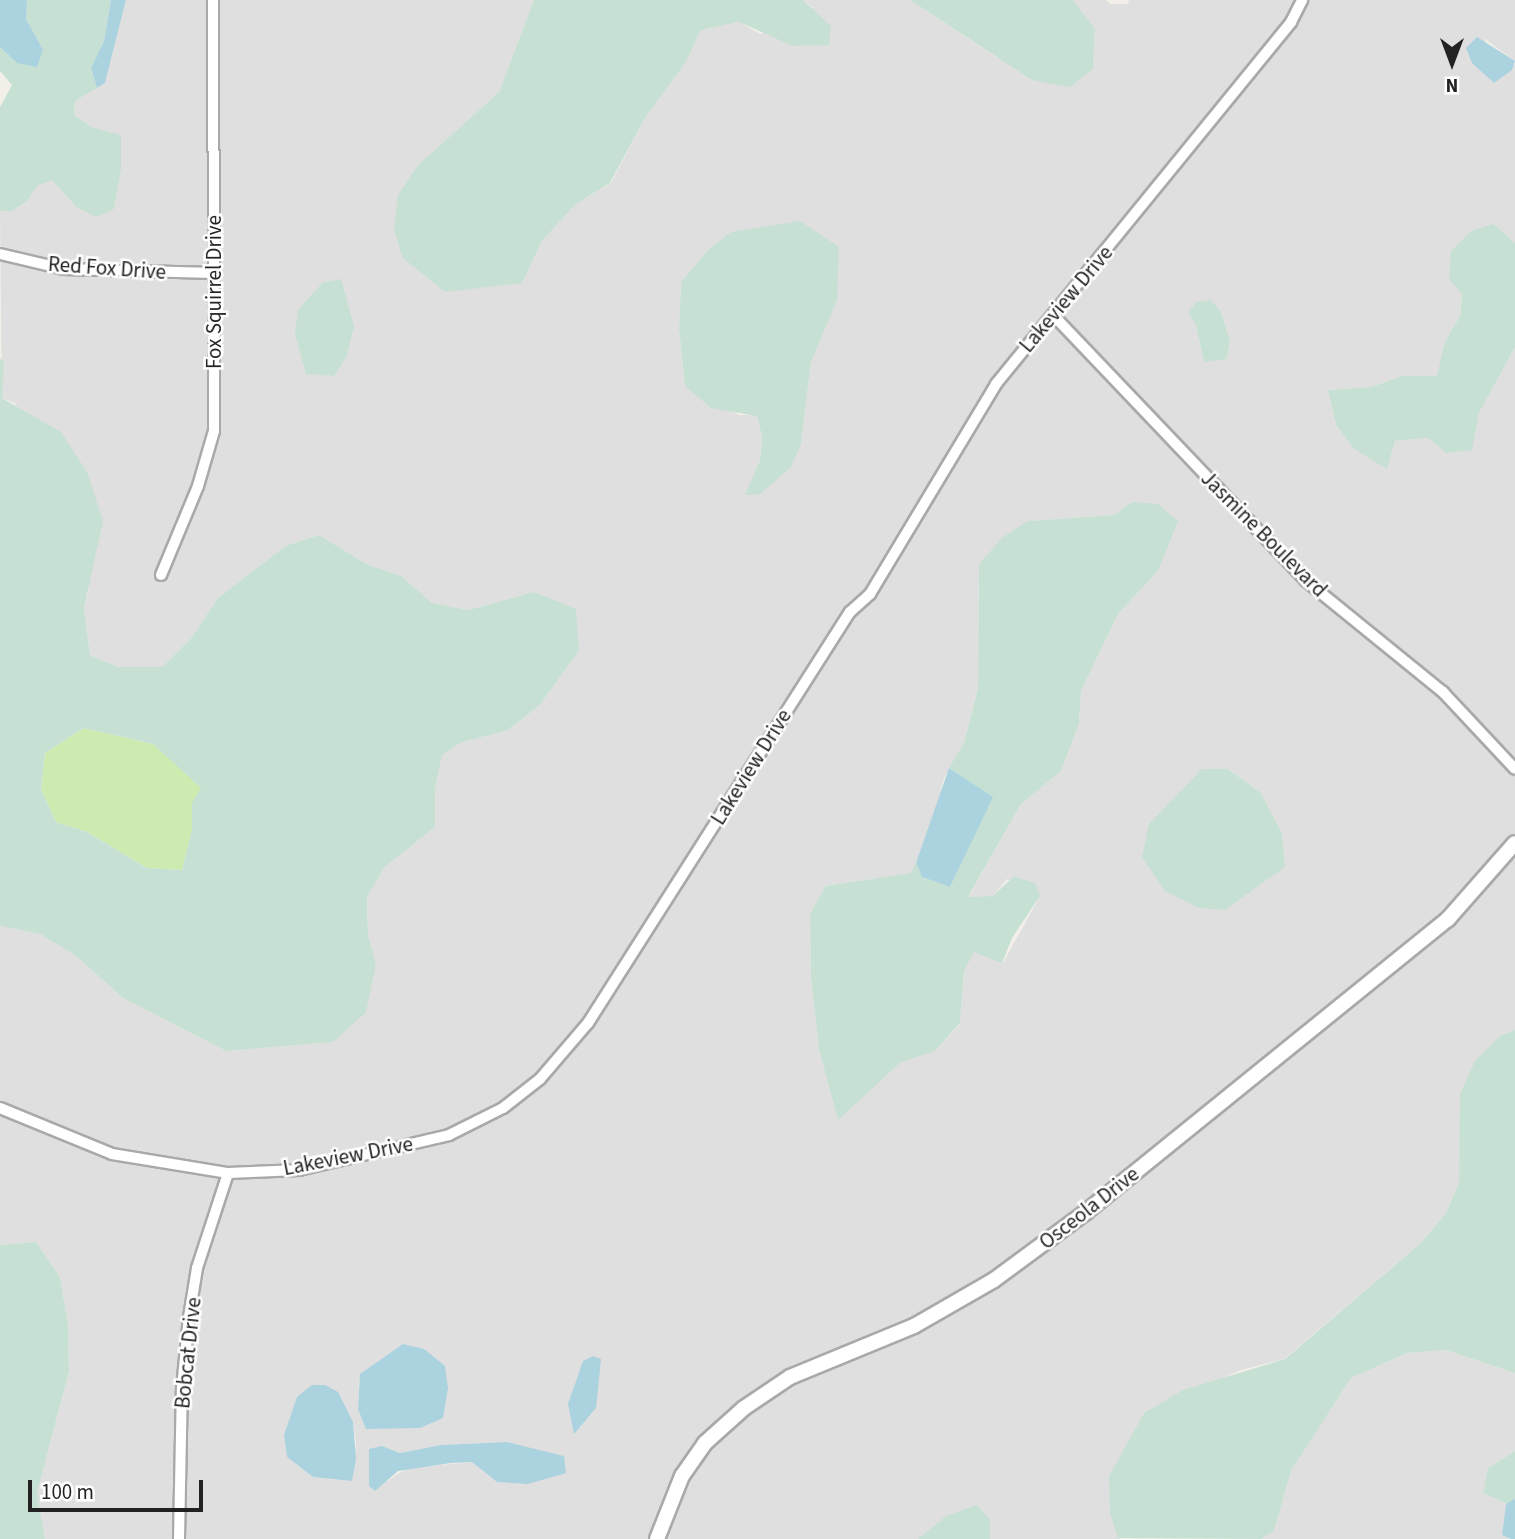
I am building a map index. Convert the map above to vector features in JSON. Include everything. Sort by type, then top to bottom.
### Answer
[{"type":"street","name":"Fox Squirrel Drive","points":[[161,575],[198,486],[214,431],[213,0]]},
{"type":"street","name":"Lakeview Drive","points":[[0,1108],[112,1154],[228,1173],[299,1170],[449,1135],[503,1108],[540,1079],[588,1023],[850,612],[870,594],[996,384],[1292,22],[1302,0]]},
{"type":"street","name":"Red Fox Drive","points":[[0,254],[64,269],[214,274]]},
{"type":"street","name":"Jasmine Boulevard","points":[[1054,316],[1305,580],[1443,692],[1515,769]]},
{"type":"street","name":"Osceola Drive","points":[[657,1539],[682,1476],[705,1443],[744,1408],[790,1377],[914,1326],[995,1280],[1086,1212],[1448,919],[1515,843]]},
{"type":"street","name":"Bobcat Drive","points":[[178,1539],[182,1388],[189,1317],[197,1268],[228,1173]]},
{"type":"shaded area","points":[[126,0],[534,0],[499,92],[418,165],[522,283],[542,241],[575,205],[611,183],[645,118],[686,62],[701,30],[739,22],[760,34],[813,8],[803,0],[910,0],[998,58],[1093,69],[1095,30],[1073,0],[1106,0],[1110,4],[1128,4],[1129,0],[1515,0],[1515,61],[1485,39],[1494,83],[1515,64],[1515,243],[1494,224],[1462,294],[1460,316],[1445,341],[1438,376],[1402,376],[1371,387],[1328,390],[1336,425],[1354,449],[1387,468],[1395,441],[1428,438],[1446,453],[1479,413],[1515,347],[1515,833],[1444,914],[1082,1206],[992,1274],[911,1320],[788,1371],[740,1402],[700,1439],[677,1473],[651,1539],[45,1539],[37,1493],[69,1371],[68,1324],[60,1277],[36,1242],[0,1245],[0,926],[40,934],[76,956],[123,998],[226,1051],[333,1042],[376,964],[368,935],[367,897],[385,867],[435,827],[435,790],[442,755],[462,742],[506,731],[539,706],[579,651],[575,609],[534,592],[468,610],[432,603],[401,577],[368,565],[319,535],[285,546],[217,599],[192,637],[162,667],[118,667],[90,655],[84,608],[89,588],[15,403],[2,398],[0,211],[12,211],[27,201],[37,185],[52,180],[76,207],[114,209],[117,192],[93,128],[74,115],[75,101],[105,83]],"holes":[[[341,280],[354,326],[323,282]],[[681,282],[811,362],[801,444],[760,494],[746,494],[760,460],[762,437],[757,415],[739,415],[685,386],[679,329]],[[1221,312],[1230,341],[1227,359],[1204,361],[1196,325]],[[1132,502],[1158,571],[1118,614],[1081,691],[1079,724],[1061,771],[1021,804],[968,898],[993,896],[1007,879],[1040,896],[1003,963],[974,951],[964,971],[960,1024],[935,1051],[902,1061],[838,1119],[819,1050],[811,978],[810,914],[825,886],[912,873],[932,825],[944,778],[964,743],[978,688],[979,564],[1027,521],[1114,515]],[[1228,769],[1261,793],[1282,833],[1285,867],[1255,888]],[[383,1359],[358,1409],[360,1375]],[[337,1392],[353,1422],[356,1444],[352,1481],[313,1477],[287,1457]],[[507,1442],[563,1456],[498,1482],[472,1462],[408,1468],[387,1481],[382,1446],[400,1453],[441,1445]]]},
{"type":"shaded area","points":[[1515,853],[1515,1030],[1500,1036],[1461,1151],[1459,1183],[1446,1213],[1421,1243],[1284,1359],[1241,1370],[1144,1413],[1132,1438],[1120,1539],[990,1539],[990,1520],[918,1539],[664,1539],[687,1480],[709,1447],[747,1413],[793,1383],[998,1286],[1451,924]]},
{"type":"shaded area","points":[[1446,1350],[1515,1373],[1515,1451],[1488,1468],[1484,1493],[1506,1504],[1502,1535],[1511,1539],[1261,1539],[1274,1531],[1291,1471],[1351,1378],[1407,1353]]},
{"type":"green space","points":[[27,0],[111,0],[104,41],[91,68],[97,88],[75,101],[74,115],[93,128],[121,135],[121,169],[114,209],[96,217],[76,207],[52,180],[37,186],[27,201],[12,211],[0,211],[0,107],[12,85],[0,71],[0,47],[17,63],[42,50],[26,19]]},
{"type":"green space","points":[[534,0],[803,0],[831,26],[829,45],[793,46],[739,22],[701,30],[686,62],[645,118],[610,183],[575,205],[542,241],[522,283],[445,292],[402,257],[394,228],[398,195],[418,165],[499,92]]},
{"type":"green space","points":[[910,0],[1073,0],[1095,29],[1093,69],[1070,87],[1032,80]]},
{"type":"green space","points":[[800,221],[839,247],[837,300],[811,362],[801,444],[791,467],[760,494],[745,495],[760,460],[762,437],[757,416],[711,408],[685,386],[679,329],[681,282],[709,249],[731,232]]},
{"type":"green space","points":[[1494,224],[1515,243],[1515,347],[1479,413],[1472,450],[1446,453],[1428,438],[1395,441],[1387,469],[1354,449],[1336,425],[1328,390],[1371,387],[1402,376],[1437,376],[1445,341],[1460,316],[1462,294],[1449,279],[1451,251],[1471,231]]},
{"type":"green space","points":[[341,279],[354,326],[347,356],[334,376],[306,374],[295,334],[298,310],[323,282]]},
{"type":"green space","points":[[1211,300],[1221,312],[1230,341],[1227,359],[1204,362],[1196,325],[1188,312],[1196,302]]},
{"type":"green space","points":[[0,358],[4,363],[2,398],[61,432],[87,472],[103,521],[84,608],[90,655],[118,667],[162,667],[192,637],[217,599],[285,546],[319,535],[368,565],[401,576],[432,603],[468,610],[534,592],[576,609],[579,651],[539,706],[506,731],[462,742],[442,755],[435,790],[435,827],[385,867],[367,897],[368,935],[376,964],[366,1012],[333,1042],[226,1051],[123,998],[76,956],[40,934],[0,926]],"holes":[[[84,728],[153,744],[201,788],[192,803],[192,830],[182,870],[147,868],[87,832],[56,822],[41,789],[45,753]]]},
{"type":"green space","points":[[1132,502],[1158,504],[1178,521],[1158,571],[1118,614],[1081,691],[1079,724],[1061,771],[1021,804],[968,897],[993,896],[1014,876],[1035,883],[1040,896],[1012,938],[1002,963],[974,952],[964,971],[960,1023],[935,1051],[901,1062],[838,1120],[819,1050],[811,978],[810,914],[825,886],[911,873],[916,863],[922,877],[950,887],[992,797],[949,768],[964,743],[978,688],[979,564],[1002,538],[1027,521],[1114,515]]},
{"type":"green space","points":[[84,728],[153,744],[202,788],[192,803],[192,830],[182,870],[147,868],[87,832],[56,822],[41,789],[45,753]]},
{"type":"green space","points":[[1202,769],[1228,769],[1261,793],[1282,833],[1285,867],[1225,910],[1199,908],[1165,891],[1142,857],[1149,824]]},
{"type":"green space","points":[[1515,1030],[1515,1373],[1446,1350],[1407,1353],[1351,1378],[1291,1471],[1274,1531],[1261,1539],[1118,1538],[1110,1513],[1109,1476],[1144,1413],[1183,1390],[1285,1359],[1421,1243],[1446,1213],[1459,1183],[1460,1094],[1475,1061],[1500,1036]]},
{"type":"green space","points":[[36,1242],[60,1277],[68,1324],[69,1371],[37,1493],[45,1539],[0,1539],[0,1245]]},
{"type":"green space","points":[[1515,1451],[1515,1499],[1509,1505],[1483,1493],[1488,1468]]},
{"type":"green space","points":[[977,1505],[990,1520],[990,1539],[918,1539],[946,1516]]},
{"type":"water","points":[[0,0],[27,0],[26,19],[43,50],[37,67],[17,63],[0,47]]},
{"type":"water","points":[[111,0],[126,0],[105,83],[97,88],[91,68],[104,41]]},
{"type":"water","points":[[1477,37],[1515,61],[1512,70],[1494,83],[1472,63],[1466,48]]},
{"type":"water","points":[[949,768],[993,797],[950,887],[922,877],[916,863]]},
{"type":"water","points":[[403,1344],[424,1349],[445,1366],[448,1388],[443,1418],[420,1428],[366,1429],[358,1409],[360,1374]]},
{"type":"water","points":[[593,1356],[601,1359],[596,1408],[574,1434],[568,1404],[583,1361]]},
{"type":"water","points":[[312,1385],[325,1385],[338,1392],[353,1422],[356,1459],[352,1481],[313,1477],[287,1457],[284,1435],[297,1397]]},
{"type":"water","points":[[507,1442],[564,1456],[566,1473],[528,1484],[497,1482],[472,1462],[451,1463],[398,1471],[375,1491],[369,1486],[369,1449],[382,1446],[400,1453],[441,1445]]},
{"type":"water","points":[[1515,1499],[1515,1539],[1511,1539],[1502,1535],[1506,1504]]}]
